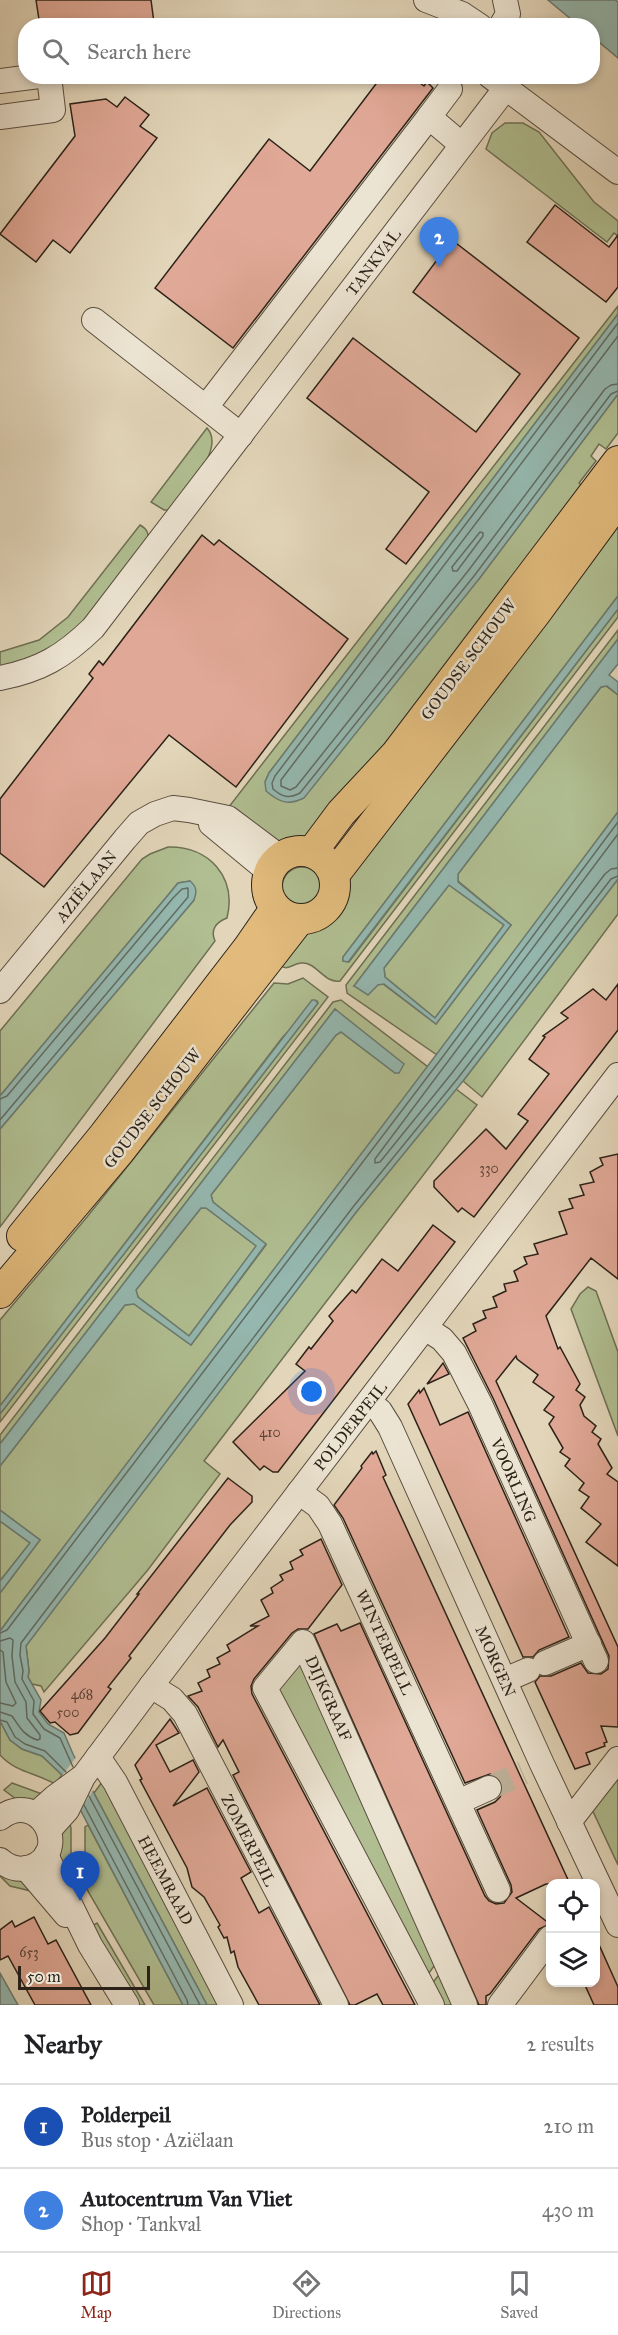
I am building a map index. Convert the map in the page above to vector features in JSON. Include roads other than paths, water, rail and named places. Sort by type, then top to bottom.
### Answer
[{"type":"main road","name":"GOUDSE SCHOUW","points":[[312,852],[341,813],[396,754],[618,461]]},
{"type":"main road","name":"GOUDSE SCHOUW","points":[[334,875],[535,614],[618,501]]},
{"type":"main road","points":[[292,852],[312,852],[326,861],[334,875],[335,892],[328,907],[315,916],[287,914],[269,899],[266,889],[274,865],[292,852]]},
{"type":"main road","name":"GOUDSE SCHOUW","points":[[0,1262],[104,1136],[248,948],[287,914]]},
{"type":"main road","name":"GOUDSE SCHOUW","points":[[0,1293],[118,1152],[287,914]]},
{"type":"street","points":[[426,0],[468,18]]},
{"type":"street","points":[[505,0],[508,14],[506,18]]},
{"type":"street","points":[[0,81],[18,79]]},
{"type":"street","points":[[0,117],[53,110],[50,84]]},
{"type":"street","name":"TANKVAL","points":[[0,678],[24,673],[49,663],[73,648],[93,628],[462,145],[497,84]]},
{"type":"street","points":[[499,84],[618,172]]},
{"type":"street","points":[[206,407],[450,88]]},
{"type":"street","points":[[429,117],[462,145]]},
{"type":"street","points":[[94,320],[241,435]]},
{"type":"street","name":"AZIËLAAN","points":[[0,991],[140,823],[155,814],[173,808],[228,818],[274,865]]},
{"type":"street","name":"POLDERPEIL","points":[[20,1813],[81,1779],[618,1075]]},
{"type":"street","name":"VOORLING","points":[[425,1328],[442,1339],[454,1353],[480,1404],[592,1653],[536,1667],[505,1680]]},
{"type":"street","name":"MORGEN","points":[[369,1402],[381,1411],[390,1426],[505,1680],[533,1768],[569,1822],[593,1879]]},
{"type":"street","name":"WINTERPELL","points":[[299,1492],[318,1506],[330,1524],[498,1890]]},
{"type":"street","name":"DIJKGRAAF","points":[[432,2005],[265,1688],[303,1642],[465,2005]]},
{"type":"street","name":"ZOMERPEIL","points":[[151,1686],[172,1699],[185,1714],[336,2005]]},
{"type":"street","points":[[569,1822],[618,1759]]},
{"type":"street","name":"HEEMRAAD","points":[[81,1779],[115,1782],[231,2005]]},
{"type":"street","points":[[458,1802],[489,1788]]},
{"type":"street","points":[[0,1860],[13,1868],[26,1868],[37,1864],[46,1855],[50,1843],[20,1813]]},
{"type":"street","points":[[46,1855],[90,1945],[127,2005]]},
{"type":"street","points":[[26,1868],[90,1945]]},
{"type":"street","name":"MORGEN","points":[[600,1894],[618,1925]]},
{"type":"street","points":[[500,2005],[546,1943]]},
{"type":"water","points":[[548,0],[615,0],[618,2],[618,58],[600,43],[600,18],[570,18]]},
{"type":"water","points":[[618,314],[618,394],[479,579],[304,798],[288,802],[271,795],[266,791],[265,782],[269,773]]},
{"type":"water","points":[[618,596],[618,609],[348,962],[343,961],[343,957]]},
{"type":"water","points":[[618,639],[618,664],[609,675],[618,682],[618,695],[607,686],[601,687],[458,874],[458,882],[511,925],[436,1024],[384,984],[378,985],[368,995],[354,986]],"holes":[[[449,885],[504,925],[435,1018],[385,977],[384,968]]]},
{"type":"water","points":[[618,812],[618,879],[463,1081],[357,1211],[26,1646],[28,1677],[41,1700],[39,1712],[48,1724],[64,1733],[73,1754],[207,2005],[183,2005],[62,1775],[42,1756],[22,1749],[10,1740],[0,1721],[0,1631]]},
{"type":"water","points":[[190,881],[196,890],[194,900],[0,1129],[0,1096],[178,883]]},
{"type":"water","points":[[312,1000],[318,1003],[0,1414],[0,1406]]},
{"type":"water","points":[[335,1009],[404,1064],[399,1073],[395,1073],[341,1032],[336,1035],[211,1195],[213,1202],[266,1244],[191,1345],[134,1304],[125,1305],[0,1466],[0,1444]],"holes":[[[201,1208],[206,1208],[256,1246],[189,1336],[138,1297],[136,1290]]]},
{"type":"water","points":[[0,1510],[40,1540],[0,1593],[0,1581],[30,1543],[0,1521]]},
{"type":"water","points":[[0,1973],[18,2005],[0,2005]]},
{"type":"tunnel","points":[[489,1788],[523,1773]]},
{"type":"place","name":"Autocentrum Van Vliet","points":[[439,267]]},
{"type":"place","name":"Polderpeil","points":[[80,1901]]}]
